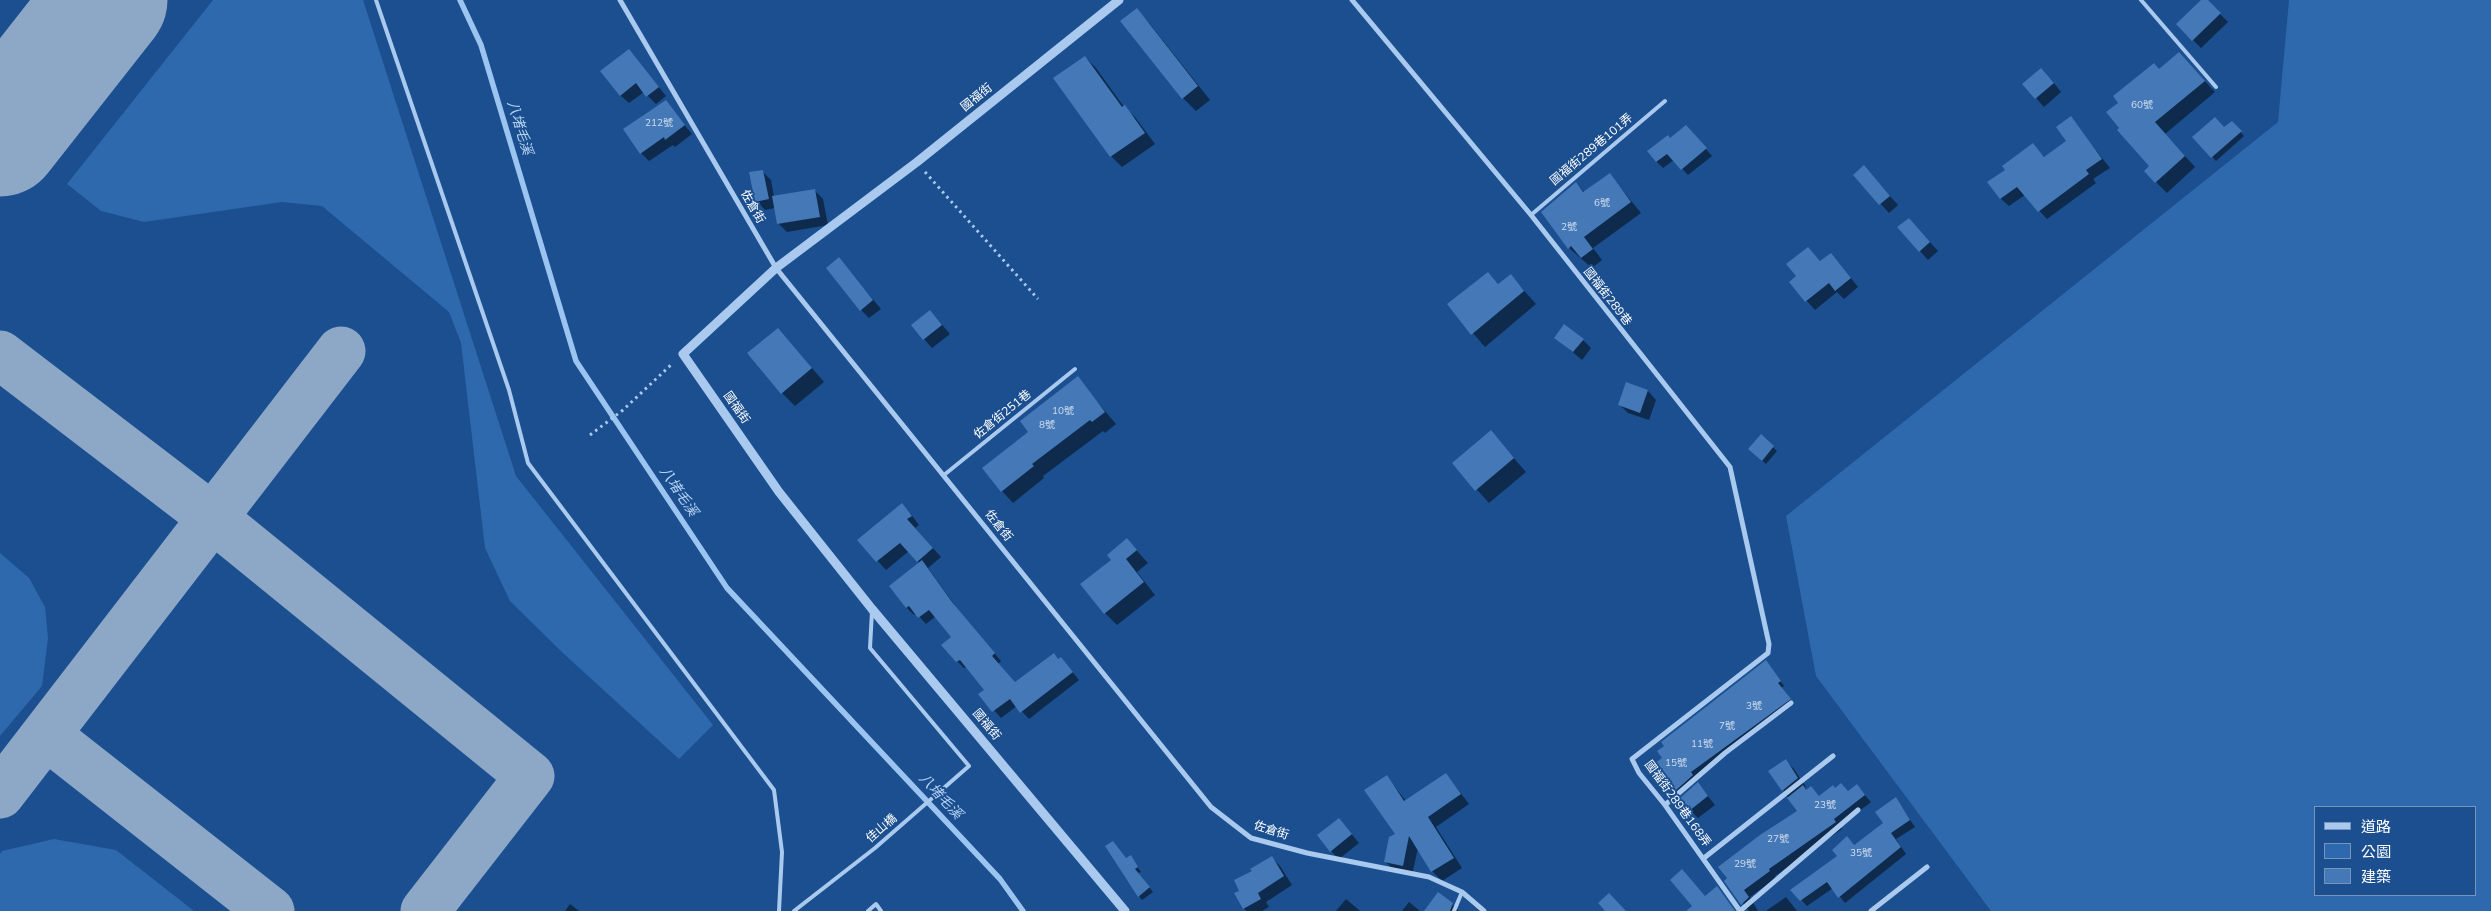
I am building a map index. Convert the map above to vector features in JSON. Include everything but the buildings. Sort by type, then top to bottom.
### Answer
[{"type":"street","name":"佐倉街","points":[[620,0],[776,268],[1212,807],[1251,838],[1307,853],[1429,877],[1462,892],[1484,911]]},
{"type":"street","name":"國福街","points":[[1119,0],[917,162],[776,268],[683,354],[780,492],[872,609],[1125,911]]},
{"type":"street","name":"國福街289巷","points":[[1352,0],[1531,215],[1730,467],[1769,644]]},
{"type":"street","name":"國福街289巷168弄","points":[[1740,911],[1666,805],[1639,773],[1632,758],[1764,657],[1768,653],[1769,644]]},
{"type":"street","points":[[1666,805],[1725,753],[1791,703]]},
{"type":"street","points":[[1704,858],[1833,756]]},
{"type":"street","points":[[1740,911],[1858,810]]},
{"type":"street","points":[[1871,911],[1927,867]]},
{"type":"lane","points":[[376,0],[509,390],[528,463],[774,790],[782,852],[779,911]]},
{"type":"lane","points":[[2141,0],[2216,86]]},
{"type":"lane","name":"國福街289巷101弄","points":[[1531,215],[1665,101]]},
{"type":"lane","name":"佐倉街251巷","points":[[944,475],[1074,369]]},
{"type":"lane","name":"佳山橋","points":[[794,911],[875,848],[969,766],[870,648],[872,609]]},
{"type":"lane","points":[[1454,911],[1462,892]]},
{"type":"lane","points":[[868,911],[876,904],[881,911]]},
{"type":"path","points":[[917,162],[1038,299]]},
{"type":"path","points":[[590,435],[623,410],[683,354]]},
{"type":"green space","points":[[213,0],[363,0],[516,476],[713,725],[679,759],[564,654],[510,601],[485,548],[461,343],[449,312],[322,206],[282,202],[144,222],[101,211],[67,184]]},
{"type":"green space","points":[[2289,0],[2491,0],[2491,911],[1991,911],[1816,676],[1786,516],[2278,122]]},
{"type":"green space","points":[[0,553],[29,578],[45,607],[48,638],[42,686],[0,736]]},
{"type":"green space","points":[[54,839],[116,850],[194,911],[0,911],[0,854],[2,851]]},
{"type":"waterway","name":"八堵毛溪","points":[[460,0],[481,45],[576,361],[727,588],[1000,879],[1023,911]]},
{"type":"taxiway","points":[[0,794],[341,351]]},
{"type":"taxiway","points":[[0,355],[213,518],[530,776],[425,911]]},
{"type":"taxiway","points":[[46,735],[270,911]]},
{"type":"runway","points":[[0,136],[107,0]]}]
